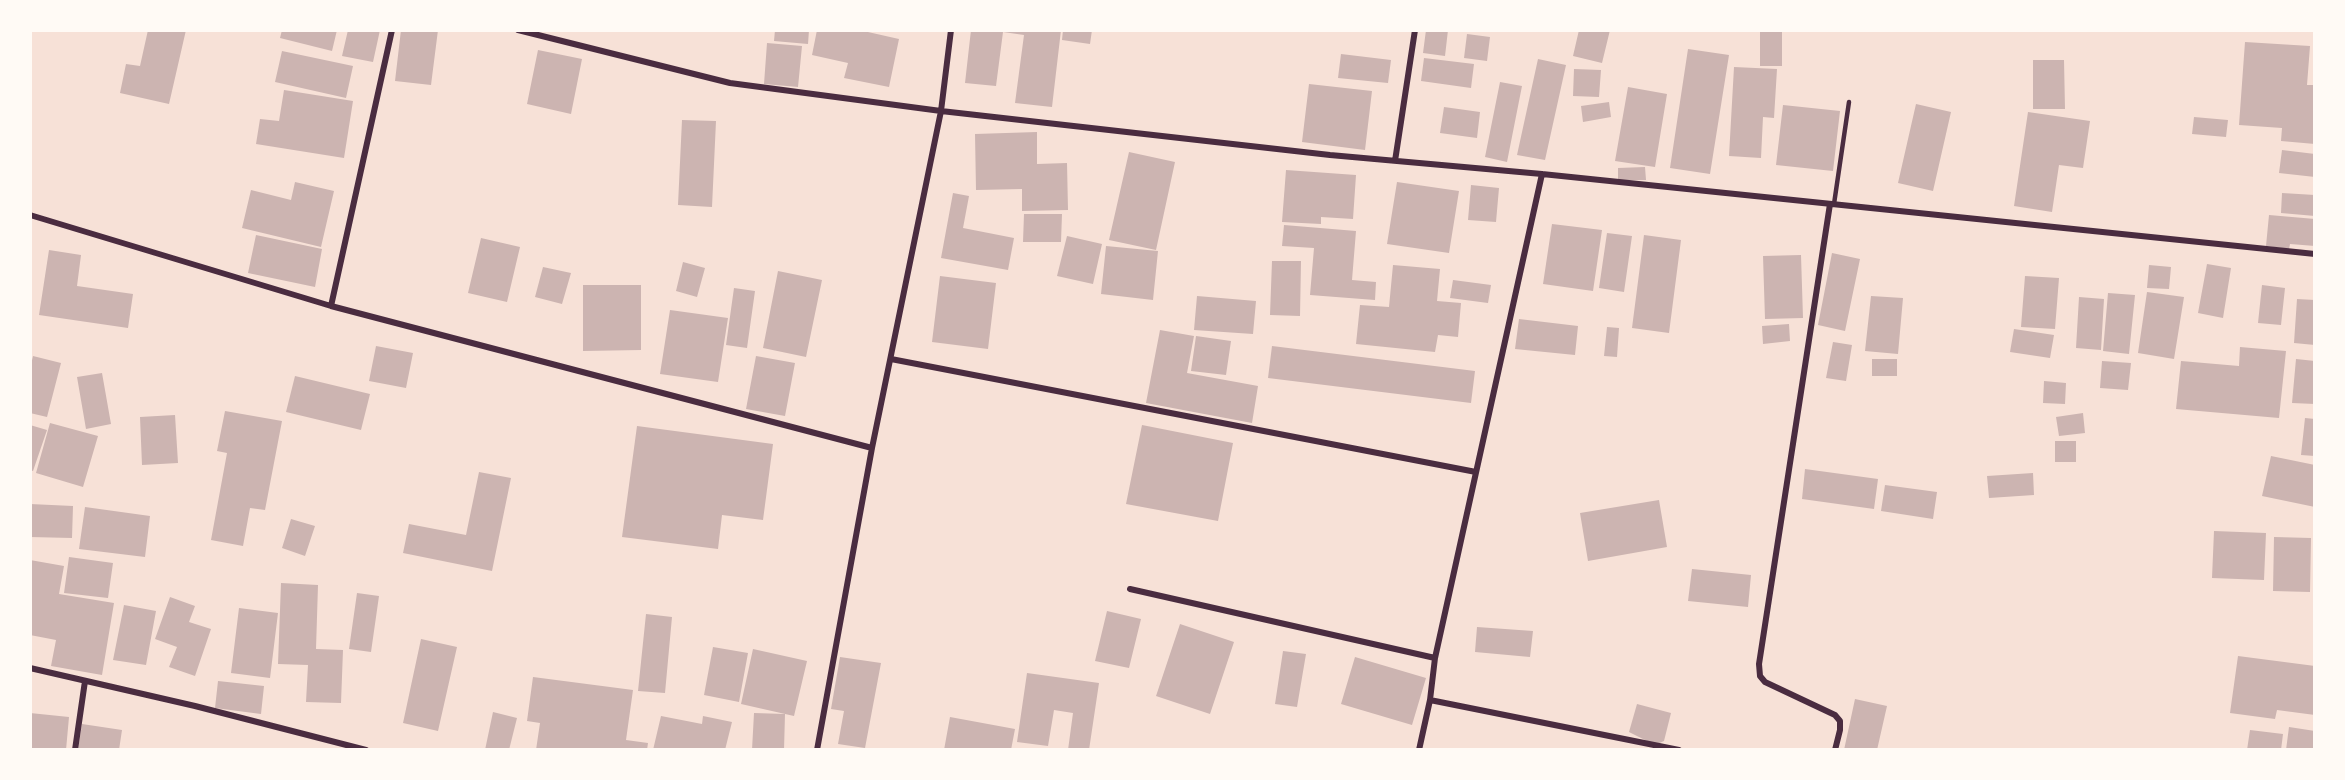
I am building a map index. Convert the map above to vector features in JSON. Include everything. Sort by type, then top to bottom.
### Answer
[{"type":"street","points":[[331,306],[392,30]]},
{"type":"street","points":[[518,30],[730,83],[941,111],[1395,161],[1542,174],[2315,254]]},
{"type":"street","points":[[817,750],[872,448],[941,111],[951,30]]},
{"type":"street","points":[[1395,161],[1415,30]]},
{"type":"street","points":[[1419,750],[1430,700],[1435,658],[1542,174]]},
{"type":"street","points":[[1832,204],[1759,664],[1760,676],[1765,682],[1835,716],[1840,721],[1835,750]]},
{"type":"street","points":[[30,215],[331,306],[872,448]]},
{"type":"street","points":[[891,358],[1476,472]]},
{"type":"street","points":[[1130,589],[1435,658]]},
{"type":"street","points":[[30,668],[195,706],[366,750]]},
{"type":"street","points":[[75,750],[86,681]]},
{"type":"street","points":[[1430,700],[1654,748],[1679,750]]},
{"type":"lane","points":[[1832,204],[1849,102]]},
{"type":"building","points":[[148,30],[186,30],[169,104],[120,93],[126,64],[140,66]]},
{"type":"building","points":[[282,30],[337,30],[332,51],[280,38]]},
{"type":"building","points":[[348,30],[380,30],[373,62],[342,56]]},
{"type":"building","points":[[401,30],[438,30],[431,85],[395,81]]},
{"type":"building","points":[[775,30],[809,30],[808,44],[774,41]]},
{"type":"building","points":[[817,30],[859,30],[899,39],[889,87],[844,78],[848,63],[812,55]]},
{"type":"building","points":[[971,30],[1061,30],[1052,107],[1015,103],[1024,35],[1003,32],[996,86],[965,83]]},
{"type":"building","points":[[1063,30],[1092,30],[1090,44],[1062,40]]},
{"type":"building","points":[[1426,30],[1448,30],[1445,56],[1423,53]]},
{"type":"building","points":[[1579,30],[1610,30],[1602,63],[1573,56]]},
{"type":"building","points":[[1760,30],[1782,30],[1782,66],[1760,66]]},
{"type":"building","points":[[1467,34],[1490,37],[1487,61],[1464,58]]},
{"type":"building","points":[[2245,42],[2310,46],[2307,85],[2315,85],[2315,144],[2281,141],[2282,128],[2239,125]]},
{"type":"building","points":[[767,43],[802,46],[798,87],[764,84]]},
{"type":"building","points":[[1688,49],[1729,55],[1710,174],[1670,168]]},
{"type":"building","points":[[538,50],[582,59],[571,114],[527,104]]},
{"type":"building","points":[[282,51],[353,66],[346,98],[275,82]]},
{"type":"building","points":[[1341,54],[1391,60],[1388,83],[1338,78]]},
{"type":"building","points":[[1424,58],[1474,64],[1471,88],[1421,81]]},
{"type":"building","points":[[1538,59],[1566,65],[1545,160],[1517,155]]},
{"type":"building","points":[[2033,60],[2064,60],[2065,109],[2033,109]]},
{"type":"building","points":[[1734,67],[1777,69],[1774,118],[1763,117],[1761,158],[1729,156]]},
{"type":"building","points":[[1574,69],[1601,70],[1599,97],[1573,96]]},
{"type":"building","points":[[1500,82],[1522,86],[1507,162],[1485,157]]},
{"type":"building","points":[[1309,84],[1372,91],[1365,150],[1302,142]]},
{"type":"building","points":[[1628,87],[1667,94],[1655,167],[1615,161]]},
{"type":"building","points":[[284,90],[353,101],[344,158],[256,144],[260,119],[279,121]]},
{"type":"building","points":[[1609,102],[1611,117],[1583,122],[1581,106]]},
{"type":"building","points":[[1916,104],[1951,112],[1933,191],[1898,183]]},
{"type":"building","points":[[1783,105],[1840,111],[1833,171],[1776,165]]},
{"type":"building","points":[[1444,107],[1480,112],[1477,138],[1440,133]]},
{"type":"building","points":[[2028,112],[2090,121],[2083,168],[2059,165],[2052,212],[2014,206]]},
{"type":"building","points":[[2194,117],[2228,120],[2226,137],[2192,134]]},
{"type":"building","points":[[682,120],[716,121],[712,207],[678,205]]},
{"type":"building","points":[[1037,132],[1037,164],[1067,163],[1068,210],[1022,211],[1022,189],[976,190],[975,134]]},
{"type":"building","points":[[2282,150],[2315,154],[2315,177],[2279,173]]},
{"type":"building","points":[[1129,152],[1175,162],[1156,250],[1109,240]]},
{"type":"building","points":[[1645,167],[1646,180],[1618,180],[1618,168]]},
{"type":"building","points":[[1286,170],[1356,175],[1353,219],[1321,217],[1321,224],[1282,222]]},
{"type":"building","points":[[295,182],[334,191],[321,247],[242,228],[251,190],[291,200]]},
{"type":"building","points":[[1397,182],[1459,191],[1449,253],[1387,244]]},
{"type":"building","points":[[1471,185],[1499,188],[1496,222],[1468,220]]},
{"type":"building","points":[[953,193],[969,196],[963,228],[1014,238],[1008,270],[941,258]]},
{"type":"building","points":[[2282,193],[2315,195],[2315,216],[2281,213]]},
{"type":"building","points":[[1024,214],[1062,214],[1061,242],[1023,242]]},
{"type":"building","points":[[2269,215],[2315,219],[2315,246],[2290,244],[2289,249],[2266,246]]},
{"type":"building","points":[[1552,224],[1602,230],[1593,291],[1543,284]]},
{"type":"building","points":[[1284,225],[1356,231],[1352,280],[1376,282],[1375,300],[1310,295],[1314,248],[1282,246]]},
{"type":"building","points":[[1607,233],[1632,236],[1624,292],[1599,288]]},
{"type":"building","points":[[256,235],[322,249],[315,287],[248,273]]},
{"type":"building","points":[[1644,235],[1681,240],[1669,333],[1632,328]]},
{"type":"building","points":[[1067,236],[1102,244],[1093,284],[1057,276]]},
{"type":"building","points":[[481,238],[520,247],[507,302],[468,293]]},
{"type":"building","points":[[1106,246],[1158,251],[1153,300],[1101,294]]},
{"type":"building","points":[[49,250],[81,255],[77,286],[133,294],[128,328],[39,315]]},
{"type":"building","points":[[1832,253],[1860,259],[1845,331],[1818,325]]},
{"type":"building","points":[[1801,255],[1803,318],[1765,319],[1763,256]]},
{"type":"building","points":[[1272,261],[1301,261],[1300,316],[1270,315]]},
{"type":"building","points":[[683,262],[705,268],[697,297],[676,291]]},
{"type":"building","points":[[2207,264],[2231,268],[2223,318],[2198,313]]},
{"type":"building","points":[[1393,265],[1440,269],[1437,301],[1461,303],[1458,337],[1438,335],[1435,352],[1356,344],[1360,305],[1389,307]]},
{"type":"building","points":[[2149,265],[2171,267],[2169,289],[2147,288]]},
{"type":"building","points":[[543,267],[571,273],[562,304],[535,297]]},
{"type":"building","points":[[778,271],[822,280],[806,357],[763,348]]},
{"type":"building","points":[[940,276],[996,283],[988,349],[932,342]]},
{"type":"building","points":[[2025,276],[2059,278],[2055,329],[2021,327]]},
{"type":"building","points":[[1453,280],[1491,285],[1488,303],[1450,298]]},
{"type":"building","points":[[583,285],[641,285],[641,350],[583,351]]},
{"type":"building","points":[[2262,285],[2285,288],[2281,325],[2258,323]]},
{"type":"building","points":[[734,288],[755,291],[747,348],[726,345]]},
{"type":"building","points":[[2147,292],[2184,297],[2174,359],[2138,353]]},
{"type":"building","points":[[2108,293],[2135,295],[2129,354],[2103,351]]},
{"type":"building","points":[[1197,296],[1256,301],[1253,334],[1194,330]]},
{"type":"building","points":[[1871,296],[1903,298],[1898,354],[1865,351]]},
{"type":"building","points":[[2079,297],[2104,299],[2101,350],[2076,348]]},
{"type":"building","points":[[2297,299],[2315,300],[2315,345],[2294,343]]},
{"type":"building","points":[[670,310],[728,318],[718,382],[660,374]]},
{"type":"building","points":[[1519,319],[1578,326],[1575,355],[1515,349]]},
{"type":"building","points":[[1789,324],[1790,341],[1763,344],[1762,326]]},
{"type":"building","points":[[1607,327],[1619,328],[1617,357],[1604,356]]},
{"type":"building","points":[[2014,329],[2054,335],[2050,358],[2010,352]]},
{"type":"building","points":[[1160,330],[1194,336],[1187,373],[1258,386],[1252,423],[1146,403]]},
{"type":"building","points":[[1196,336],[1231,341],[1226,375],[1191,371]]},
{"type":"building","points":[[1833,342],[1852,345],[1846,381],[1826,378]]},
{"type":"building","points":[[376,346],[413,353],[406,388],[369,381]]},
{"type":"building","points":[[1272,346],[1475,371],[1471,403],[1268,378]]},
{"type":"building","points":[[2240,347],[2286,351],[2279,418],[2176,409],[2181,361],[2239,366]]},
{"type":"building","points":[[33,356],[61,363],[47,417],[30,413],[30,369]]},
{"type":"building","points":[[756,356],[795,363],[785,416],[746,409]]},
{"type":"building","points":[[1872,359],[1897,359],[1897,376],[1872,376]]},
{"type":"building","points":[[2296,359],[2315,361],[2315,404],[2292,403]]},
{"type":"building","points":[[2102,361],[2131,363],[2128,390],[2100,388]]},
{"type":"building","points":[[102,373],[111,424],[86,429],[77,377]]},
{"type":"building","points":[[295,376],[370,394],[361,430],[286,412]]},
{"type":"building","points":[[2044,381],[2066,383],[2065,404],[2043,403]]},
{"type":"building","points":[[225,411],[282,421],[265,510],[250,508],[243,546],[211,540],[227,453],[217,451]]},
{"type":"building","points":[[2083,413],[2085,433],[2059,436],[2056,417]]},
{"type":"building","points":[[175,415],[178,463],[142,465],[140,417]]},
{"type":"building","points":[[2305,418],[2315,419],[2315,456],[2301,455]]},
{"type":"building","points":[[50,423],[98,436],[83,487],[36,473]]},
{"type":"building","points":[[30,425],[47,430],[33,471],[30,470]]},
{"type":"building","points":[[1142,425],[1233,443],[1218,521],[1126,504]]},
{"type":"building","points":[[637,426],[773,444],[763,520],[722,515],[718,549],[622,537]]},
{"type":"building","points":[[2055,441],[2076,441],[2076,462],[2055,462]]},
{"type":"building","points":[[2271,456],[2315,465],[2315,507],[2262,496]]},
{"type":"building","points":[[1805,469],[1878,479],[1874,509],[1802,499]]},
{"type":"building","points":[[479,472],[511,478],[492,571],[403,553],[409,524],[466,535]]},
{"type":"building","points":[[2033,473],[2034,495],[1989,498],[1987,476]]},
{"type":"building","points":[[1885,485],[1937,492],[1933,519],[1881,511]]},
{"type":"building","points":[[1659,500],[1667,547],[1588,561],[1580,513]]},
{"type":"building","points":[[30,504],[73,506],[72,538],[30,537]]},
{"type":"building","points":[[85,507],[150,516],[145,557],[79,549]]},
{"type":"building","points":[[291,519],[315,526],[305,556],[282,548]]},
{"type":"building","points":[[2214,531],[2266,533],[2264,580],[2212,578]]},
{"type":"building","points":[[2274,537],[2311,538],[2310,592],[2273,591]]},
{"type":"building","points":[[69,557],[113,563],[108,598],[64,593]]},
{"type":"building","points":[[30,560],[64,566],[59,594],[114,603],[102,675],[51,666],[56,640],[30,635]]},
{"type":"building","points":[[1692,569],[1751,575],[1748,607],[1688,601]]},
{"type":"building","points":[[281,583],[318,585],[316,649],[343,650],[341,703],[306,702],[308,665],[278,664]]},
{"type":"building","points":[[357,593],[379,596],[371,652],[349,649]]},
{"type":"building","points":[[170,597],[195,606],[189,622],[211,629],[195,676],[169,667],[177,647],[155,639]]},
{"type":"building","points":[[124,605],[156,611],[146,665],[113,660]]},
{"type":"building","points":[[239,608],[278,613],[270,678],[231,673]]},
{"type":"building","points":[[1107,611],[1141,619],[1129,668],[1095,661]]},
{"type":"building","points":[[646,614],[672,617],[665,693],[638,691]]},
{"type":"building","points":[[1180,624],[1234,642],[1210,714],[1156,696]]},
{"type":"building","points":[[1477,627],[1533,631],[1530,657],[1475,652]]},
{"type":"building","points":[[421,639],[457,647],[438,731],[403,723]]},
{"type":"building","points":[[713,647],[748,653],[739,702],[704,695]]},
{"type":"building","points":[[753,649],[807,661],[794,716],[741,704]]},
{"type":"building","points":[[1283,651],[1306,654],[1297,707],[1275,704]]},
{"type":"building","points":[[2238,656],[2315,666],[2315,715],[2277,710],[2275,719],[2230,713]]},
{"type":"building","points":[[840,657],[881,663],[865,748],[838,744],[844,711],[831,709]]},
{"type":"building","points":[[1355,657],[1426,678],[1412,725],[1341,704]]},
{"type":"building","points":[[1027,673],[1099,683],[1089,750],[1068,750],[1073,713],[1054,710],[1048,746],[1017,742]]},
{"type":"building","points":[[533,677],[633,690],[626,740],[648,743],[647,750],[536,750],[540,723],[527,721]]},
{"type":"building","points":[[218,681],[264,686],[261,714],[215,708]]},
{"type":"building","points":[[1855,699],[1887,706],[1877,750],[1844,750]]},
{"type":"building","points":[[1637,704],[1671,713],[1664,741],[1655,745],[1629,732]]},
{"type":"building","points":[[493,712],[517,718],[509,750],[485,750]]},
{"type":"building","points":[[30,713],[69,717],[66,750],[30,750]]},
{"type":"building","points":[[754,713],[785,714],[784,750],[752,750]]},
{"type":"building","points":[[661,716],[702,724],[703,716],[732,722],[725,750],[653,750]]},
{"type":"building","points":[[950,717],[1015,729],[1011,750],[944,750]]},
{"type":"building","points":[[82,724],[122,730],[119,750],[78,750]]},
{"type":"building","points":[[2289,727],[2315,731],[2315,750],[2286,750]]},
{"type":"building","points":[[2250,730],[2283,734],[2281,750],[2247,750]]}]
